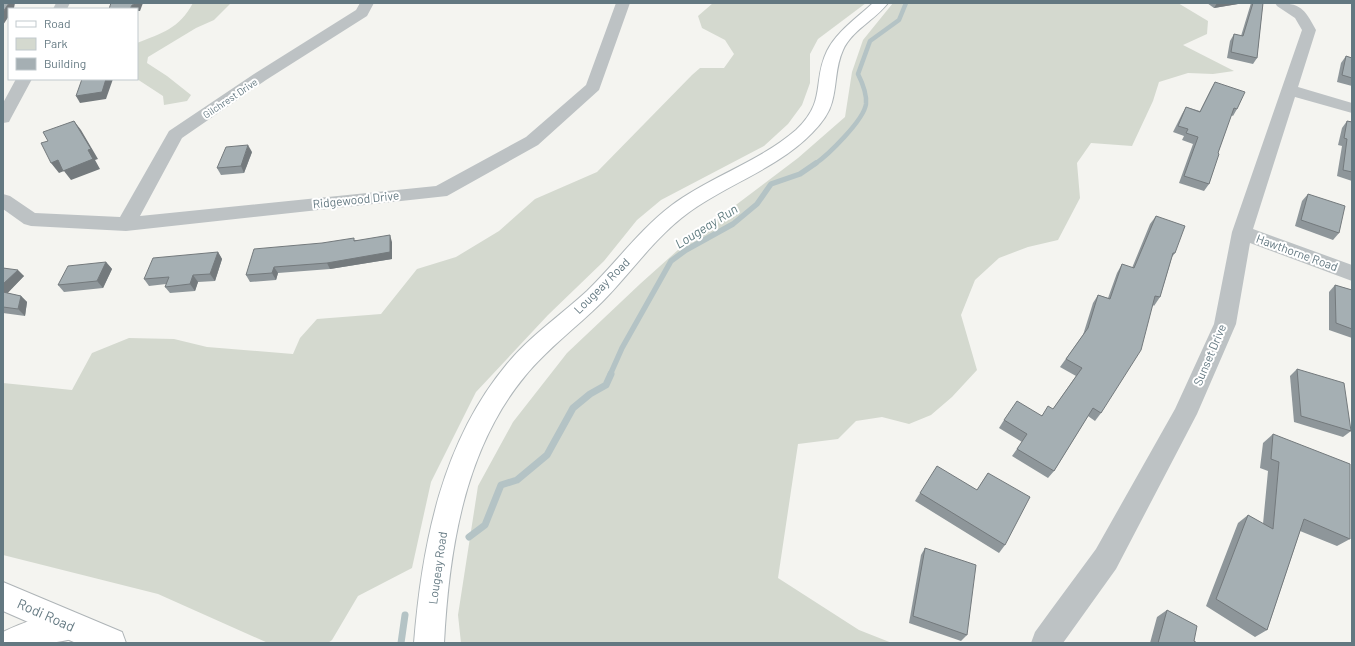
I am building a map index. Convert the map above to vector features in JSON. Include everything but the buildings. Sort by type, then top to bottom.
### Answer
[{"type":"main road","name":"Lougeay Road","points":[[429,643],[438,555],[451,497],[472,441],[486,415],[507,383],[528,356],[587,304],[647,240],[679,209],[775,153],[799,136],[814,121],[824,103],[829,70],[835,48],[881,3]]},
{"type":"main road","name":"Rodi Road","points":[[3,596],[111,643]]},
{"type":"main road","points":[[12,643],[26,636],[44,630],[70,626]]},
{"type":"street","name":"Gilchrest Drive","points":[[126,224],[175,135],[260,77],[362,13],[367,3]]},
{"type":"street","name":"Ridgewood Drive","points":[[3,200],[31,220],[126,224],[440,192],[532,142],[593,86],[623,3]]},
{"type":"street","name":"Sunset Drive","points":[[1046,643],[1106,559],[1185,414],[1225,324],[1242,232],[1309,30],[1301,15],[1282,3]]},
{"type":"street","points":[[3,118],[23,80]]},
{"type":"street","points":[[1290,90],[1352,108]]},
{"type":"street","name":"Hawthorne Road","points":[[1242,232],[1352,273]]},
{"type":"green space","points":[[193,3],[231,3],[214,20],[196,28],[148,57],[147,63],[167,76],[191,95],[187,101],[164,105],[163,96],[138,80],[138,43],[169,29],[182,19]]},
{"type":"green space","points":[[713,3],[866,3],[818,39],[810,54],[810,83],[802,105],[788,124],[764,146],[661,200],[637,220],[604,261],[548,315],[476,392],[431,482],[412,568],[358,596],[332,640],[328,643],[268,643],[158,594],[3,555],[3,383],[72,390],[92,353],[129,338],[174,339],[207,347],[293,354],[300,338],[317,319],[381,314],[417,269],[456,257],[499,231],[535,199],[597,172],[700,68],[724,68],[734,54],[725,40],[702,28],[698,16]]},
{"type":"green space","points":[[893,3],[1178,3],[1208,21],[1207,34],[1183,45],[1234,71],[1213,74],[1188,73],[1159,82],[1153,101],[1132,146],[1091,143],[1077,163],[1080,198],[1058,240],[1028,247],[999,258],[975,280],[961,315],[977,370],[952,397],[931,415],[909,424],[882,417],[856,421],[838,439],[798,444],[778,578],[859,630],[892,643],[461,643],[458,615],[478,486],[513,422],[567,353],[640,284],[688,241],[798,158],[845,117],[852,72],[863,40]]},
{"type":"waterway","name":"Lougeay Run","points":[[815,164],[845,137],[864,111],[866,96],[863,84],[858,74],[870,41],[899,20],[906,3]]},
{"type":"waterway","name":"Lougeay Run","points":[[610,375],[622,348],[671,261],[686,250],[733,224],[757,204],[771,184],[800,174],[816,163]]},
{"type":"waterway","name":"Lougeay Run","points":[[469,537],[485,525],[501,485],[517,480],[547,455],[573,408],[590,394],[606,385],[611,374]]},
{"type":"waterway","name":"Lougeay Run","points":[[401,643],[405,615]]}]
